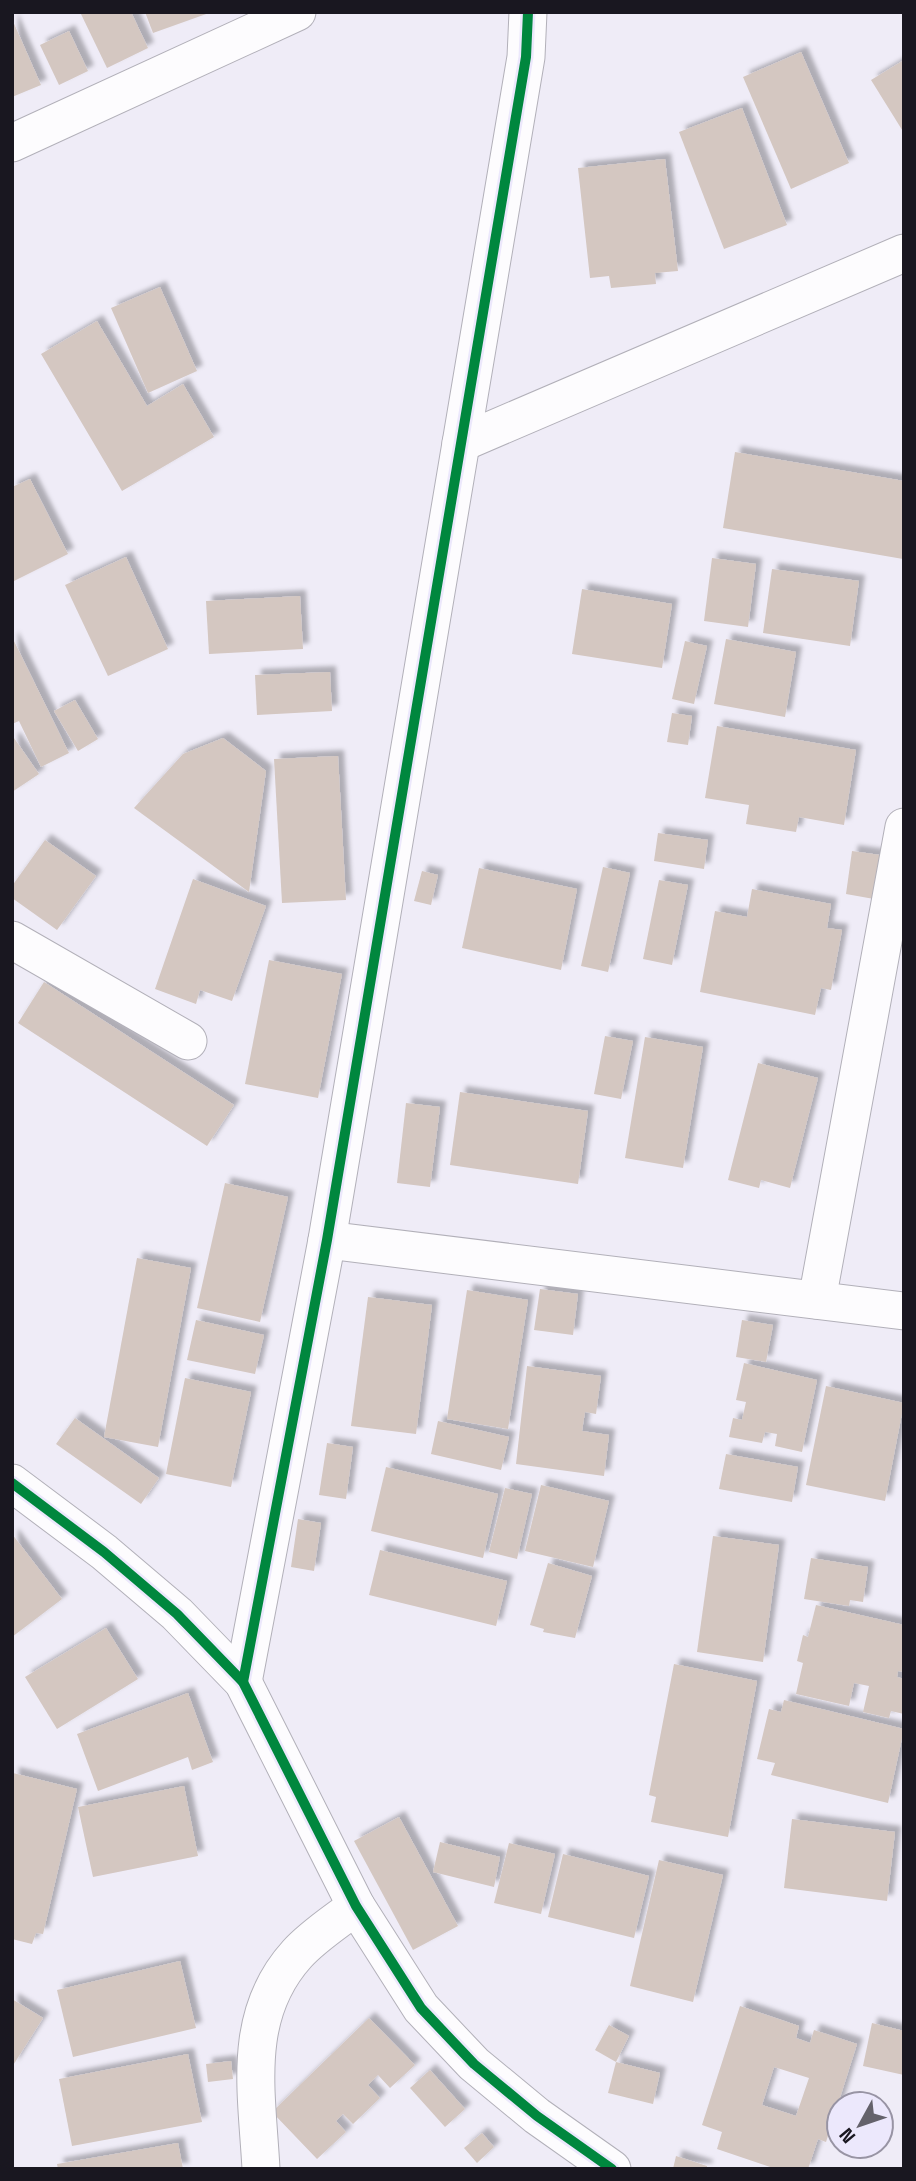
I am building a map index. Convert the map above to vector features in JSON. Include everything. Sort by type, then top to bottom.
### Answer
[{"type":"street","points":[[12,143],[297,12]]},
{"type":"street","points":[[243,1682],[327,1240],[526,57],[528,12]]},
{"type":"street","points":[[461,443],[904,254]]},
{"type":"street","points":[[817,1300],[904,827]]},
{"type":"street","points":[[12,940],[188,1041]]},
{"type":"street","points":[[327,1240],[904,1311]]},
{"type":"street","points":[[12,1483],[104,1552],[177,1614],[243,1682],[356,1906],[421,2008],[474,2064],[537,2116],[612,2169]]},
{"type":"street","points":[[261,2169],[255,2043],[266,2001],[297,1953],[356,1906]]},
{"type":"building","points":[[80,12],[131,12],[148,48],[107,68]]},
{"type":"building","points":[[145,12],[209,12],[209,13],[153,33]]},
{"type":"building","points":[[12,19],[41,85],[12,97]]},
{"type":"building","points":[[69,31],[88,71],[59,85],[40,45]]},
{"type":"building","points":[[801,52],[849,163],[791,189],[743,77]]},
{"type":"building","points":[[904,60],[904,133],[871,80]]},
{"type":"building","points":[[742,108],[787,225],[724,249],[679,132]]},
{"type":"building","points":[[665,159],[678,271],[655,273],[656,284],[611,288],[609,276],[590,278],[578,168]]},
{"type":"building","points":[[160,287],[197,371],[148,393],[111,308]]},
{"type":"building","points":[[97,321],[147,406],[183,384],[214,437],[122,491],[41,354]]},
{"type":"building","points":[[735,452],[904,481],[903,559],[723,528]]},
{"type":"building","points":[[30,479],[68,554],[12,582],[12,487]]},
{"type":"building","points":[[126,557],[168,649],[108,676],[65,585]]},
{"type":"building","points":[[712,558],[756,564],[748,627],[704,621]]},
{"type":"building","points":[[772,569],[859,581],[850,646],[763,633]]},
{"type":"building","points":[[582,589],[672,604],[662,668],[572,654]]},
{"type":"building","points":[[300,596],[303,649],[209,654],[206,601]]},
{"type":"building","points":[[12,637],[69,753],[41,767],[19,721],[12,724]]},
{"type":"building","points":[[726,639],[796,652],[785,717],[714,704]]},
{"type":"building","points":[[685,641],[707,646],[694,704],[672,699]]},
{"type":"building","points":[[330,672],[332,711],[257,715],[255,675]]},
{"type":"building","points":[[75,700],[98,739],[78,751],[54,711]]},
{"type":"building","points":[[672,713],[692,716],[688,745],[667,742]]},
{"type":"building","points":[[717,726],[856,750],[844,825],[799,817],[796,832],[746,824],[749,805],[705,798]]},
{"type":"building","points":[[14,738],[39,774],[12,792],[12,739]]},
{"type":"building","points":[[223,738],[266,771],[249,892],[134,808],[183,754]]},
{"type":"building","points":[[338,756],[346,900],[282,903],[274,759]]},
{"type":"building","points":[[658,833],[708,840],[704,869],[654,861]]},
{"type":"building","points":[[45,840],[96,876],[57,930],[12,898],[12,886]]},
{"type":"building","points":[[852,851],[880,855],[874,899],[846,894]]},
{"type":"building","points":[[603,867],[630,873],[608,972],[581,966]]},
{"type":"building","points":[[479,868],[577,889],[561,970],[462,948]]},
{"type":"building","points":[[422,871],[438,875],[431,905],[414,901]]},
{"type":"building","points":[[193,879],[266,906],[232,1001],[200,990],[196,1004],[155,989]]},
{"type":"building","points":[[659,880],[688,885],[672,965],[643,959]]},
{"type":"building","points":[[752,889],[831,904],[827,928],[842,930],[831,990],[821,988],[815,1015],[700,992],[715,911],[747,917]]},
{"type":"building","points":[[269,960],[342,974],[318,1098],[245,1084]]},
{"type":"building","points":[[44,982],[234,1105],[207,1146],[18,1023]]},
{"type":"building","points":[[605,1036],[633,1041],[621,1099],[594,1094]]},
{"type":"building","points":[[645,1037],[703,1047],[683,1168],[625,1158]]},
{"type":"building","points":[[758,1063],[818,1078],[790,1188],[761,1180],[759,1188],[728,1180]]},
{"type":"building","points":[[460,1092],[588,1111],[578,1184],[450,1165]]},
{"type":"building","points":[[406,1103],[440,1107],[430,1187],[397,1183]]},
{"type":"building","points":[[225,1183],[288,1197],[260,1322],[197,1308]]},
{"type":"building","points":[[137,1258],[191,1268],[158,1447],[104,1437]]},
{"type":"building","points":[[540,1289],[578,1294],[573,1335],[534,1330]]},
{"type":"building","points":[[467,1290],[528,1300],[508,1429],[447,1419]]},
{"type":"building","points":[[368,1297],[432,1305],[416,1434],[351,1426]]},
{"type":"building","points":[[196,1320],[264,1335],[255,1374],[187,1360]]},
{"type":"building","points":[[742,1320],[773,1325],[766,1362],[736,1357]]},
{"type":"building","points":[[744,1363],[817,1380],[802,1452],[775,1446],[777,1434],[765,1432],[762,1443],[729,1437],[733,1418],[742,1420],[746,1402],[736,1400]]},
{"type":"building","points":[[527,1366],[601,1376],[596,1414],[585,1412],[582,1431],[609,1435],[604,1476],[516,1464]]},
{"type":"building","points":[[185,1378],[251,1392],[231,1487],[166,1474]]},
{"type":"building","points":[[826,1386],[904,1403],[885,1501],[806,1485]]},
{"type":"building","points":[[75,1418],[159,1478],[141,1504],[56,1444]]},
{"type":"building","points":[[438,1421],[509,1437],[501,1470],[431,1454]]},
{"type":"building","points":[[327,1443],[353,1447],[346,1499],[319,1495]]},
{"type":"building","points":[[726,1454],[798,1467],[792,1502],[719,1489]]},
{"type":"building","points":[[386,1467],[498,1494],[483,1558],[371,1531]]},
{"type":"building","points":[[541,1485],[609,1501],[593,1567],[525,1551]]},
{"type":"building","points":[[505,1488],[532,1494],[517,1559],[489,1552]]},
{"type":"building","points":[[298,1519],[321,1523],[314,1571],[291,1567]]},
{"type":"building","points":[[12,1534],[62,1599],[12,1637]]},
{"type":"building","points":[[713,1536],[779,1545],[763,1662],[697,1652]]},
{"type":"building","points":[[380,1550],[507,1581],[496,1626],[369,1595]]},
{"type":"building","points":[[811,1558],[868,1567],[863,1602],[850,1600],[849,1606],[804,1599]]},
{"type":"building","points":[[548,1563],[592,1576],[575,1638],[543,1632],[544,1629],[530,1625]]},
{"type":"building","points":[[816,1605],[904,1625],[904,1672],[898,1671],[897,1677],[904,1679],[904,1714],[891,1711],[889,1718],[863,1712],[869,1686],[854,1683],[849,1706],[796,1694],[803,1663],[797,1661],[803,1635],[808,1637]]},
{"type":"building","points":[[106,1628],[138,1679],[57,1729],[25,1677]]},
{"type":"building","points":[[674,1664],[757,1681],[728,1837],[651,1822],[656,1797],[649,1795]]},
{"type":"building","points":[[188,1693],[213,1762],[192,1770],[188,1757],[98,1791],[77,1734]]},
{"type":"building","points":[[784,1700],[904,1729],[888,1803],[771,1775],[775,1763],[757,1759],[769,1709],[781,1712]]},
{"type":"building","points":[[13,1773],[77,1789],[43,1934],[36,1933],[32,1944],[12,1939]]},
{"type":"building","points":[[184,1786],[198,1856],[93,1877],[78,1807]]},
{"type":"building","points":[[399,1817],[458,1926],[413,1950],[354,1841]]},
{"type":"building","points":[[792,1819],[895,1832],[887,1901],[784,1888]]},
{"type":"building","points":[[440,1842],[500,1857],[494,1887],[433,1872]]},
{"type":"building","points":[[509,1843],[555,1854],[541,1914],[494,1903]]},
{"type":"building","points":[[563,1854],[649,1876],[634,1938],[548,1917]]},
{"type":"building","points":[[659,1860],[723,1875],[693,2002],[630,1986]]},
{"type":"building","points":[[180,1961],[196,2028],[73,2057],[57,1990]]},
{"type":"building","points":[[12,1999],[43,2018],[12,2067]]},
{"type":"building","points":[[740,2006],[799,2026],[796,2038],[810,2043],[814,2030],[857,2044],[842,2090],[825,2090],[825,2142],[818,2139],[808,2169],[776,2169],[717,2149],[722,2132],[702,2125]],"holes":[[[774,2067],[809,2078],[796,2116],[762,2105]]]},
{"type":"building","points":[[369,2018],[415,2065],[390,2088],[378,2075],[368,2085],[380,2098],[353,2124],[343,2114],[336,2121],[346,2132],[317,2159],[272,2112]]},
{"type":"building","points":[[872,2023],[904,2031],[904,2075],[863,2066]]},
{"type":"building","points":[[609,2025],[629,2036],[616,2062],[595,2050]]},
{"type":"building","points":[[188,2054],[202,2122],[72,2146],[59,2079]]},
{"type":"building","points":[[231,2061],[233,2079],[208,2082],[206,2064]]},
{"type":"building","points":[[616,2062],[660,2073],[653,2104],[608,2093]]},
{"type":"building","points":[[430,2070],[465,2109],[445,2127],[410,2088]]},
{"type":"building","points":[[482,2133],[494,2147],[477,2163],[464,2148]]},
{"type":"building","points":[[178,2143],[183,2169],[58,2169],[57,2164]]},
{"type":"building","points":[[676,2156],[707,2166],[707,2169],[673,2169]]},
{"type":"cycle path","points":[[243,1682],[327,1240],[526,57],[528,12]]},
{"type":"cycle path","points":[[12,1483],[104,1552],[177,1614],[243,1682],[356,1906],[421,2008],[474,2064],[537,2116],[612,2169]]}]
